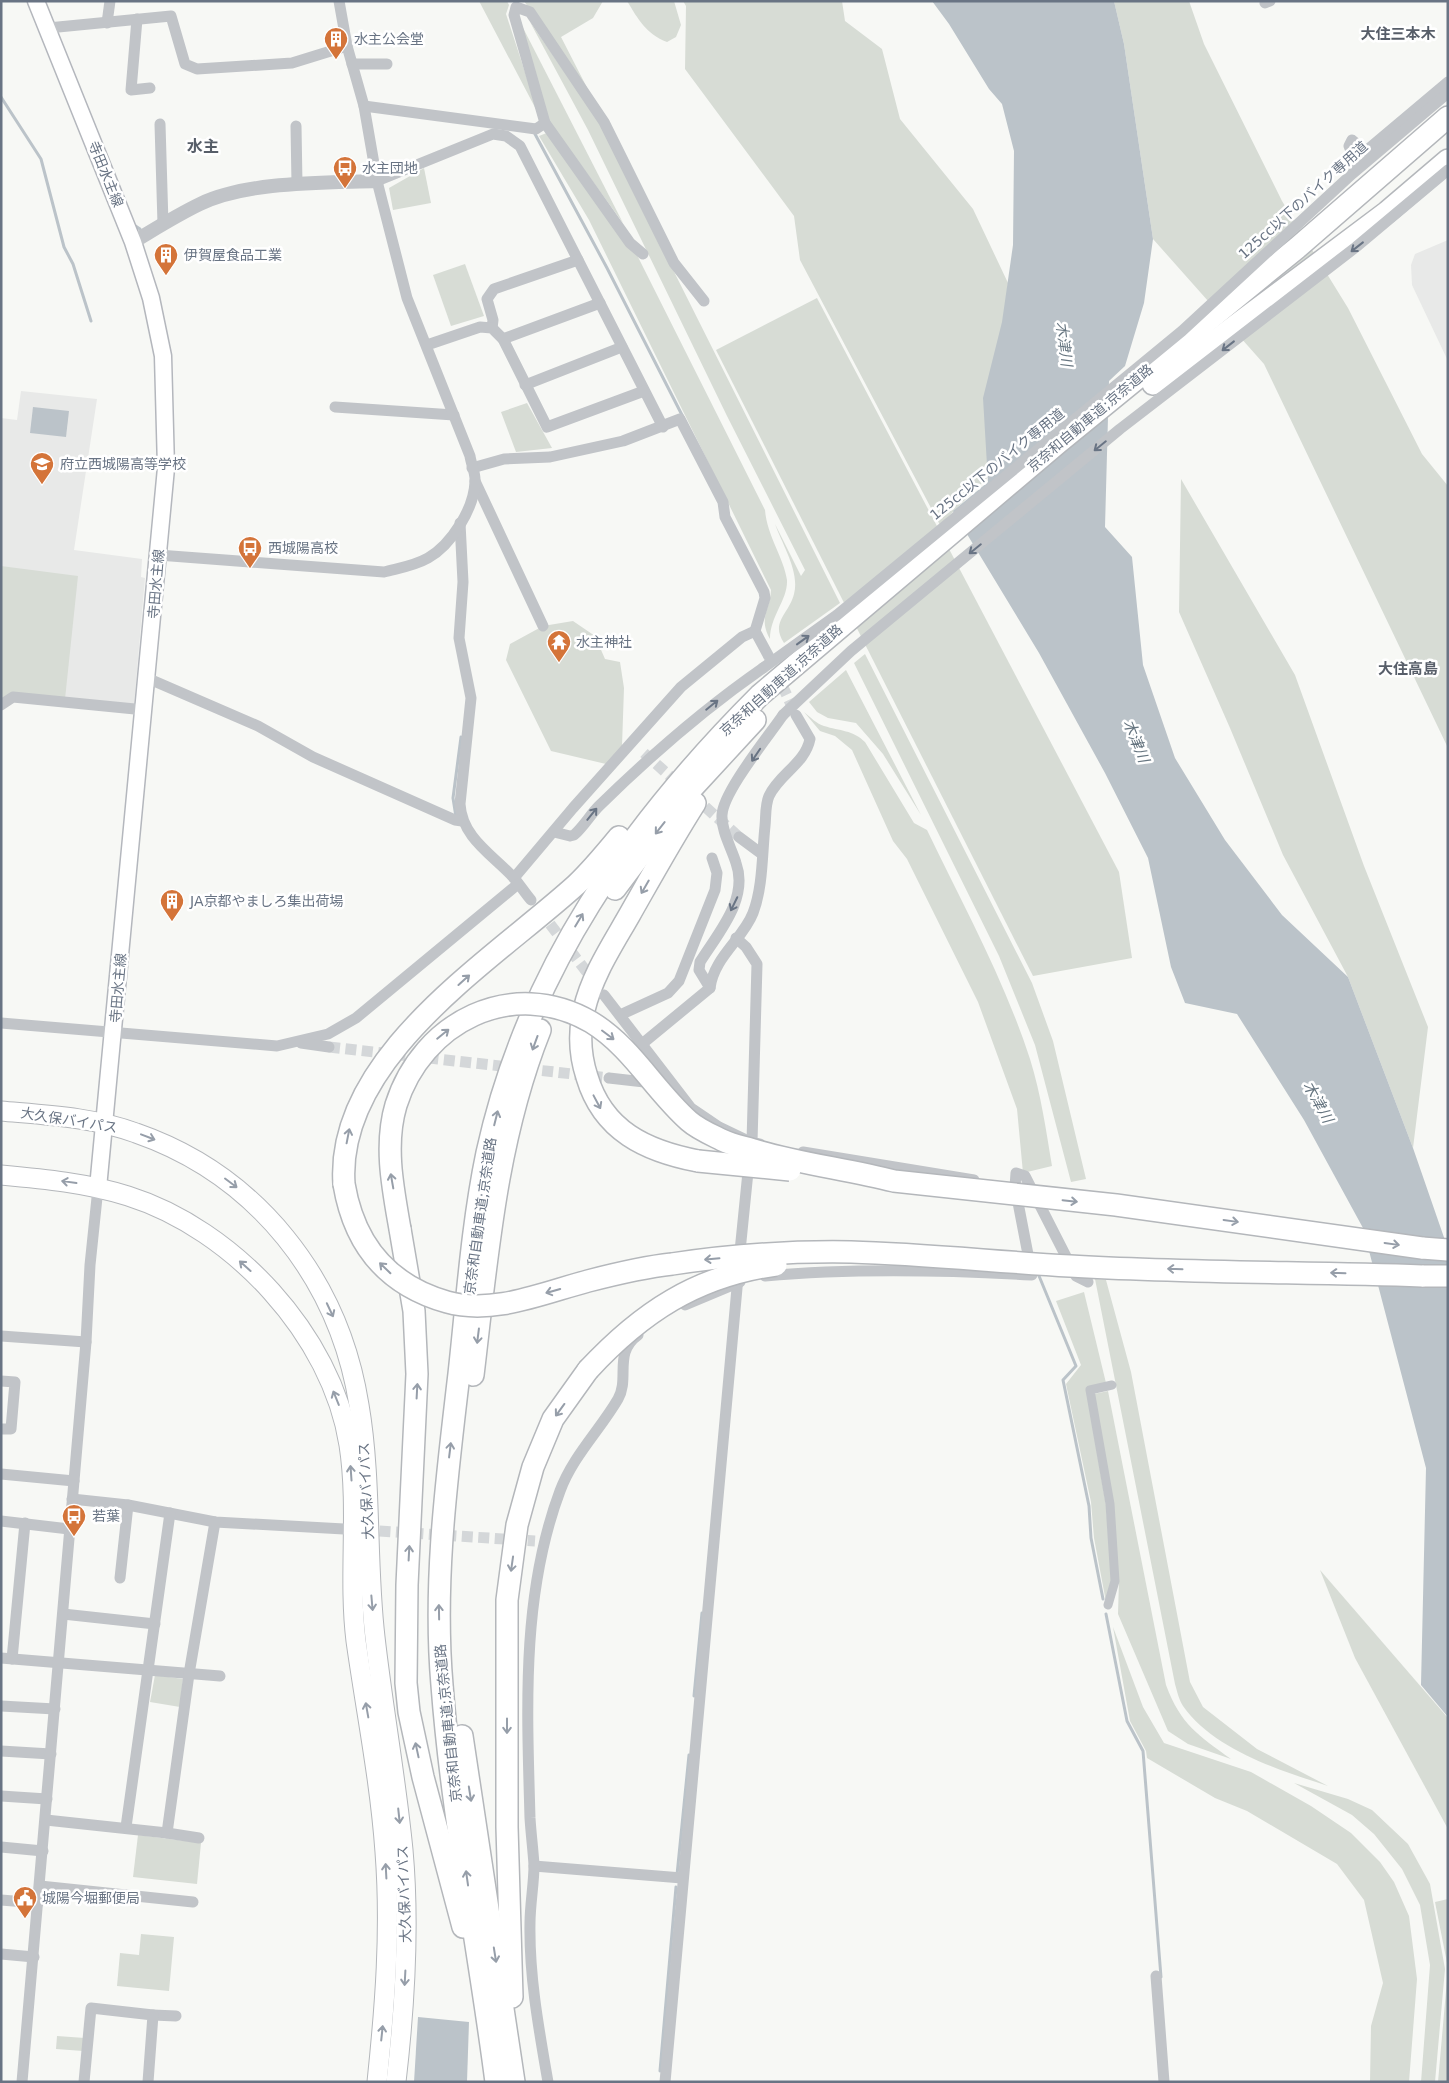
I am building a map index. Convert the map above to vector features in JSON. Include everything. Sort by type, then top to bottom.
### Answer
[{"type":"highway","points":[[1208,320],[1283,245],[1335,202],[1448,100]]},
{"type":"highway","name":"京奈和自動車道;京奈道路","points":[[496,2082],[450,1760],[439,1636],[443,1520],[490,1184],[522,1078],[554,998],[574,958],[613,892],[663,824],[723,754],[778,709],[838,636],[1208,320],[1319,229],[1448,117]]},
{"type":"highway","name":"京奈和自動車道;京奈道路","points":[[490,1184],[486,1156],[508,1074],[540,994],[558,958],[601,884],[634,837],[716,739],[760,695],[838,636],[1153,384],[1363,211],[1448,137]]},
{"type":"highway","points":[[1153,384],[1223,335],[1387,212],[1448,160]]},
{"type":"highway","points":[[778,709],[705,788],[679,828],[599,969],[587,998],[581,1025],[583,1065],[591,1092],[601,1110],[615,1126],[638,1142],[675,1157],[698,1161],[1116,1205],[1422,1248],[1448,1250]]},
{"type":"highway","points":[[716,739],[668,780],[576,885],[519,931],[447,996],[384,1062],[364,1092],[349,1130],[343,1166],[344,1184],[347,1204],[358,1233],[376,1259],[390,1273],[424,1294],[449,1303],[471,1306],[498,1305],[591,1280],[668,1264],[772,1254],[851,1252],[1005,1260],[1070,1266],[1448,1276]]},
{"type":"highway","points":[[488,2017],[435,1827],[410,1712],[406,1682],[407,1586],[417,1374],[414,1311],[391,1172],[392,1132],[396,1106],[406,1080],[427,1049],[455,1024],[485,1009],[508,1005],[541,1005],[569,1012],[591,1022],[613,1038],[633,1057],[690,1122],[724,1141],[790,1161],[860,1172],[894,1181]]},
{"type":"highway","name":"大久保バイパス","points":[[1,1111],[105,1124],[150,1138],[190,1156],[212,1169],[254,1202],[287,1239],[317,1283],[344,1342],[353,1371],[364,1440],[370,1574],[375,1636],[393,1758],[403,1851],[406,1957],[403,2023],[396,2082]]},
{"type":"highway","name":"大久保バイパス","points":[[1,1175],[75,1183],[130,1196],[202,1231],[229,1252],[283,1303],[309,1342],[326,1373],[340,1409],[349,1445],[350,1532],[356,1637],[376,1760],[388,1902],[388,1957],[377,2082]]},
{"type":"highway","points":[[509,2046],[512,1985],[507,1820],[507,1600],[517,1525],[533,1467],[553,1419],[588,1370],[618,1338],[642,1318],[670,1301],[728,1275],[765,1266],[847,1258],[1005,1260]]},
{"type":"highway","name":"京奈和自動車道;京奈道路","points":[[478,1270],[457,1522],[454,1636],[464,1757],[514,2082]]},
{"type":"main road","name":"寺田水主線","points":[[36,1],[133,242],[151,298],[163,356],[166,468],[145,710],[98,1188]]},
{"type":"street","points":[[107,22],[110,1]]},
{"type":"street","points":[[339,1],[346,46],[364,106],[378,181],[408,298],[454,415],[476,481],[543,626]]},
{"type":"street","points":[[642,254],[630,243],[545,123],[514,15],[516,7],[530,12],[604,122],[674,263],[704,301]]},
{"type":"street","points":[[48,28],[170,16],[185,64],[197,69],[292,63],[346,46]]},
{"type":"street","points":[[137,20],[131,90],[150,88]]},
{"type":"street","points":[[352,64],[388,64]]},
{"type":"street","points":[[1353,166],[1355,161],[1349,146],[1352,140],[1366,151],[1448,82]]},
{"type":"street","name":"125cc以下のバイク専用道","points":[[554,832],[570,836],[574,835],[597,808],[662,746],[728,693],[837,615],[1182,332],[1352,174],[1448,93]]},
{"type":"street","points":[[364,106],[536,129],[545,123]]},
{"type":"street","points":[[160,124],[163,224]]},
{"type":"street","points":[[296,126],[297,184]]},
{"type":"street","points":[[133,242],[201,203],[249,190],[297,184],[378,181],[493,134],[506,136],[520,146],[663,427]]},
{"type":"street","points":[[710,988],[699,970],[700,962],[728,918],[738,896],[740,880],[722,816],[728,796],[778,709],[1120,429],[1356,247],[1448,170]]},
{"type":"street","points":[[492,328],[494,320],[486,300],[494,289],[578,260]]},
{"type":"street","points":[[503,339],[600,303]]},
{"type":"street","points":[[427,345],[480,327],[492,328],[503,339],[547,427],[644,391]]},
{"type":"street","points":[[525,385],[622,347]]},
{"type":"street","points":[[335,407],[454,415]]},
{"type":"street","points":[[472,468],[504,459],[550,456],[614,443],[663,427],[680,419],[723,502],[725,516],[764,592],[765,598],[755,631],[768,655]]},
{"type":"street","points":[[158,555],[384,572],[411,566],[429,557],[445,544],[460,523],[470,504],[476,481]]},
{"type":"street","points":[[460,523],[463,582],[459,638],[471,698],[460,804],[462,820],[471,835],[516,881],[531,900]]},
{"type":"street","points":[[1,1023],[277,1046],[328,1034],[356,1018],[516,881],[554,832],[681,687],[742,637],[755,631]]},
{"type":"street","points":[[147,678],[258,726],[313,757],[455,820],[462,820]]},
{"type":"street","points":[[1,705],[13,697],[145,710]]},
{"type":"street","points":[[642,1044],[710,988],[712,976],[753,914],[758,894],[767,800],[775,783],[798,762],[808,747],[810,739],[796,715]]},
{"type":"street","points":[[633,742],[644,753]]},
{"type":"street","points":[[738,837],[762,854]]},
{"type":"street","points":[[620,1015],[668,993],[679,982],[715,890],[717,873],[712,858]]},
{"type":"street","points":[[665,2082],[737,1283],[752,1142],[758,964],[746,947],[736,938]]},
{"type":"street","points":[[604,995],[691,1108],[719,1127],[752,1142],[1015,1187]]},
{"type":"street","points":[[294,1043],[329,1046]]},
{"type":"street","points":[[609,1078],[674,1086]]},
{"type":"street","points":[[548,2082],[536,2012],[530,1924],[534,1866],[530,1820],[528,1670],[539,1542],[574,1460],[620,1396],[622,1363],[630,1340],[690,1302],[755,1277],[833,1270],[937,1270],[1032,1275],[1015,1187],[1016,1173],[1025,1176],[1076,1276],[1088,1282]]},
{"type":"street","points":[[22,2082],[46,1820],[86,1342],[90,1265],[98,1188]]},
{"type":"street","points":[[1,1336],[86,1342]]},
{"type":"street","points":[[1,1381],[15,1382],[10,1430],[1,1429]]},
{"type":"street","points":[[1108,1605],[1115,1580],[1110,1504],[1090,1390],[1112,1385]]},
{"type":"street","points":[[1,1474],[74,1481]]},
{"type":"street","points":[[72,1499],[128,1506],[215,1522],[288,1527],[294,1533],[350,1532]]},
{"type":"street","points":[[120,1578],[128,1506]]},
{"type":"street","points":[[126,1827],[170,1513]]},
{"type":"street","points":[[1,1521],[69,1529]]},
{"type":"street","points":[[167,1832],[189,1674],[215,1522]]},
{"type":"street","points":[[25,1523],[6,1658],[220,1676]]},
{"type":"street","points":[[63,1614],[155,1624]]},
{"type":"street","points":[[1,1706],[55,1709]]},
{"type":"street","points":[[1,1751],[51,1754]]},
{"type":"street","points":[[1,1796],[47,1798]]},
{"type":"street","points":[[46,1820],[126,1827],[199,1838]]},
{"type":"street","points":[[1,1847],[43,1851]]},
{"type":"street","points":[[534,1866],[682,1878]]},
{"type":"street","points":[[40,1886],[193,1902]]},
{"type":"street","points":[[1,1900],[38,1903]]},
{"type":"street","points":[[1,1954],[34,1957]]},
{"type":"street","points":[[1156,1976],[1164,2082]]},
{"type":"street","points":[[84,2082],[91,2008],[176,2016]]},
{"type":"street","points":[[148,2082],[153,2015]]},
{"type":"shaded area","points":[[479,1],[507,1],[509,5],[506,14],[539,115]]},
{"type":"shaded area","points":[[524,1],[603,1],[593,18],[561,37],[599,111]]},
{"type":"shaded area","points":[[627,1],[674,1],[681,25],[676,37],[667,42],[653,35],[639,20]]},
{"type":"shaded area","points":[[683,1],[842,1],[845,21],[882,49],[900,119],[973,209],[1008,283],[988,477],[940,525],[800,260],[794,216],[685,69],[686,6]]},
{"type":"shaded area","points":[[1114,1],[1189,1],[1204,44],[1282,201],[1348,308],[1422,454],[1448,486],[1448,748],[1264,364],[1153,239],[1124,44]]},
{"type":"shaded area","points":[[519,20],[623,223],[548,120]]},
{"type":"shaded area","points":[[530,22],[599,122],[840,603],[784,643],[779,629],[782,618],[792,601],[795,577],[775,524],[801,576],[805,570],[727,416],[588,130]]},
{"type":"shaded area","points":[[549,132],[637,255],[765,510],[766,520],[783,563],[787,580],[785,594],[773,623],[770,639],[765,619],[771,590],[589,220],[539,136]]},
{"type":"shaded area","points":[[424,168],[431,203],[393,210],[389,188]]},
{"type":"shaded area","points":[[1448,240],[1448,361],[1412,285],[1411,265],[1415,254]]},
{"type":"shaded area","points":[[465,264],[484,316],[451,326],[433,275]]},
{"type":"shaded area","points":[[817,298],[1119,872],[1132,958],[1033,976],[716,350]]},
{"type":"shaded area","name":"府立西城陽高等学校","points":[[21,391],[97,399],[74,550],[142,559],[141,577],[145,578],[134,706],[1,702],[1,418],[17,420]]},
{"type":"shaded area","points":[[527,403],[552,448],[516,452],[501,412]]},
{"type":"shaded area","points":[[1181,479],[1295,675],[1364,866],[1428,1027],[1413,1148],[1348,977],[1283,855],[1179,612]]},
{"type":"shaded area","points":[[1,566],[78,576],[65,699],[1,702]]},
{"type":"shaded area","points":[[573,621],[595,636],[605,659],[620,662],[624,688],[622,746],[606,764],[551,751],[506,660],[510,644],[543,626]]},
{"type":"shaded area","points":[[865,654],[1032,983],[1053,1041],[1086,1179],[1071,1182],[1035,1045],[999,956],[854,663]]},
{"type":"shaded area","points":[[846,670],[921,815],[883,754],[856,723],[828,718],[817,712],[809,702]]},
{"type":"shaded area","points":[[804,712],[821,725],[851,733],[865,742],[914,823],[927,830],[982,943],[1020,1029],[1037,1085],[1052,1166],[1023,1173],[1017,1109],[978,1002],[907,859],[893,841],[852,750],[835,736],[820,731]]},
{"type":"shaded area","points":[[1095,1279],[1106,1280],[1131,1372],[1190,1682],[1203,1707],[1257,1749],[1328,1786],[1269,1765],[1230,1746],[1212,1735],[1196,1721],[1180,1701],[1175,1684]]},
{"type":"shaded area","points":[[1084,1292],[1106,1383],[1086,1388],[1106,1505],[1112,1583],[1106,1602],[1094,1538],[1091,1502],[1066,1384],[1081,1365],[1056,1301]]},
{"type":"shaded area","points":[[1108,1391],[1166,1685],[1184,1720],[1200,1736],[1231,1759],[1188,1744],[1168,1731],[1118,1614],[1119,1580],[1094,1394]]},
{"type":"shaded area","points":[[1320,1570],[1448,1718],[1448,1829],[1355,1658]]},
{"type":"shaded area","points":[[1113,1627],[1143,1707],[1164,1743],[1251,1772],[1311,1806],[1351,1833],[1380,1862],[1394,1882],[1409,1916],[1417,1979],[1409,2082],[1370,2082],[1371,2026],[1383,1983],[1364,1900],[1337,1864],[1247,1811],[1215,1798],[1147,1758],[1146,1751],[1130,1721]]},
{"type":"shaded area","points":[[155,1675],[183,1679],[180,1707],[150,1702]]},
{"type":"shaded area","points":[[1294,1783],[1348,1799],[1372,1810],[1408,1844],[1430,1884],[1445,1969],[1435,2082],[1421,2082],[1430,1965],[1420,1905],[1402,1869],[1374,1834],[1352,1815]]},
{"type":"shaded area","points":[[138,1835],[201,1843],[197,1884],[133,1877]]},
{"type":"shaded area","points":[[1448,1899],[1448,1968],[1435,1902]]},
{"type":"shaded area","points":[[141,1934],[174,1937],[169,1991],[117,1986],[120,1953],[139,1955]]},
{"type":"shaded area","points":[[1448,1968],[1448,2082],[1438,2082]]},
{"type":"shaded area","points":[[57,2036],[85,2038],[83,2051],[56,2049]]},
{"type":"water","name":"木津川","points":[[932,1],[1114,1],[1124,44],[1153,239],[1144,303],[1125,366],[1109,381],[1105,527],[1132,557],[1143,665],[1175,758],[1225,840],[1282,915],[1348,977],[1413,1148],[1448,1249],[1448,1717],[1421,1685],[1426,1468],[1363,1228],[1304,1120],[1237,1014],[1185,1003],[1171,967],[1148,858],[1105,773],[1039,653],[953,511],[988,482],[983,398],[1002,322],[1013,245],[1014,151],[1002,104],[989,89],[949,24]]},
{"type":"water","points":[[33,407],[69,411],[66,437],[30,433]]},
{"type":"water","points":[[418,2017],[469,2022],[467,2082],[414,2082]]},
{"type":"waterway","points":[[1,97],[41,159],[64,247],[73,264],[91,321]]},
{"type":"waterway","points":[[535,134],[607,268],[683,417]]},
{"type":"waterway","points":[[134,225],[140,229]]},
{"type":"waterway","points":[[456,817],[453,798],[461,737]]},
{"type":"waterway","points":[[1037,1271],[1076,1366],[1063,1380],[1089,1506],[1091,1538],[1103,1599]]},
{"type":"waterway","points":[[694,1696],[702,1613]]},
{"type":"waterway","points":[[1106,1614],[1127,1721],[1143,1751],[1161,1977]]},
{"type":"waterway","points":[[677,1875],[689,1755]]},
{"type":"waterway","points":[[660,2071],[676,1887]]},
{"type":"tunnel","points":[[768,655],[796,715]]},
{"type":"tunnel","points":[[644,753],[681,786]]},
{"type":"tunnel","points":[[693,796],[739,837]]},
{"type":"tunnel","points":[[540,911],[596,984]]},
{"type":"tunnel","points":[[329,1047],[609,1078]]},
{"type":"tunnel","points":[[363,1530],[535,1541]]},
{"type":"place","name":"水主公会堂","points":[[336,60]]},
{"type":"place","name":"水主団地","points":[[345,189]]},
{"type":"place","name":"伊賀屋食品工業","points":[[166,276]]},
{"type":"place","name":"府立西城陽高等学校","points":[[42,485]]},
{"type":"place","name":"西城陽高校","points":[[250,569]]},
{"type":"place","name":"水主神社","points":[[559,663]]},
{"type":"place","name":"JA京都やましろ集出荷場","points":[[172,922]]},
{"type":"place","name":"若葉","points":[[74,1537]]},
{"type":"place","name":"城陽今堀郵便局","points":[[25,1919]]},
{"type":"district","name":"大住三本木","points":[[1398,34]]},
{"type":"district","name":"水主","points":[[203,146]]},
{"type":"district","name":"大住高島","points":[[1408,669]]}]
